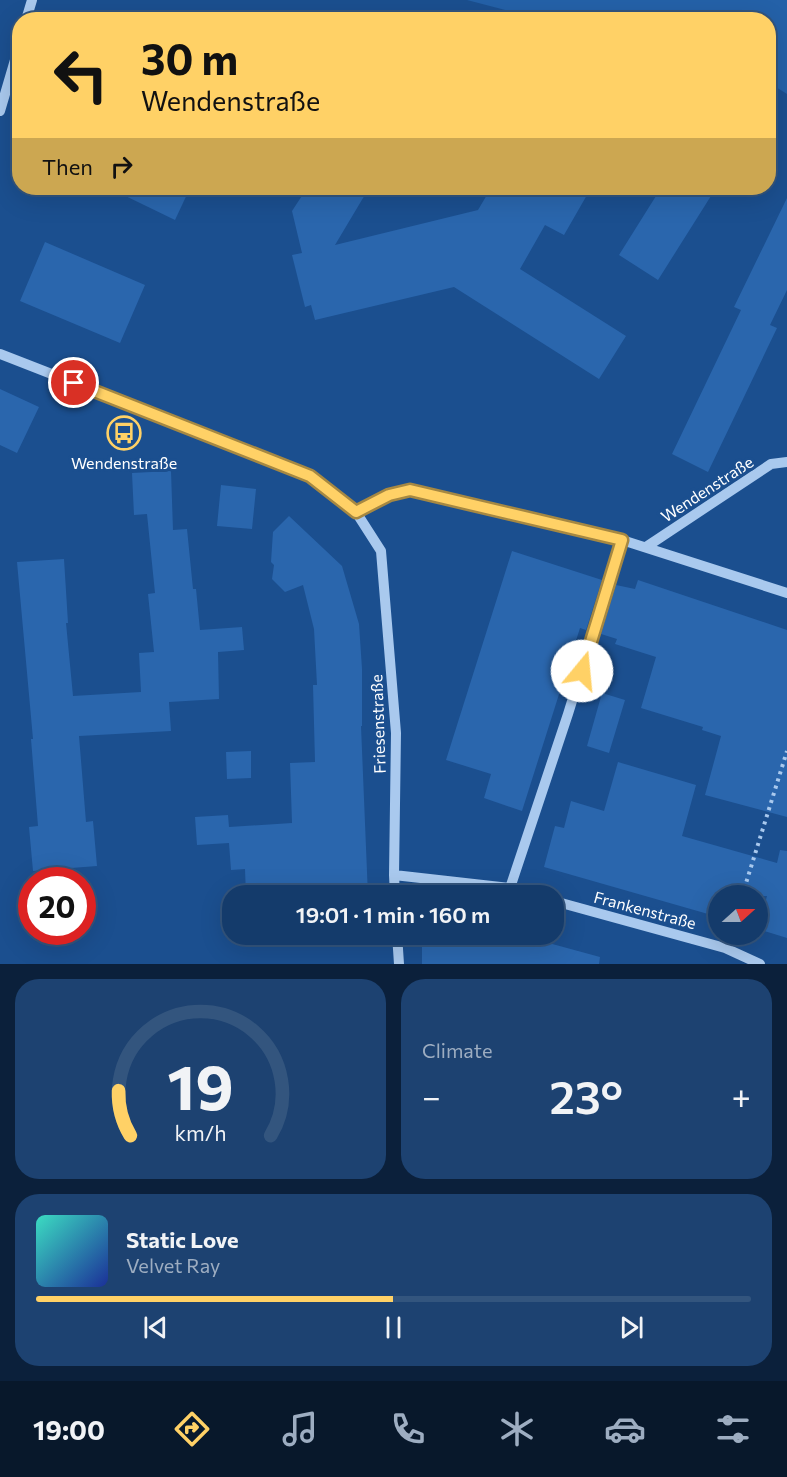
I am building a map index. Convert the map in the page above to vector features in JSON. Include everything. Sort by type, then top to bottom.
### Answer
[{"type":"street","points":[[0,111],[12,70]]},
{"type":"street","points":[[0,354],[310,476],[356,512],[389,495],[410,490],[622,540],[787,593]]},
{"type":"street","name":"Wendenstraße","points":[[646,547],[771,464],[787,462]]},
{"type":"street","name":"Friesenstraße","points":[[356,512],[381,551],[396,733],[394,885]]},
{"type":"street","points":[[511,885],[568,714],[622,540]]},
{"type":"street","points":[[394,875],[483,885]]},
{"type":"street","name":"Frankenstraße","points":[[564,904],[725,948],[760,964]]},
{"type":"street","points":[[398,945],[399,964]]},
{"type":"path","points":[[745,885],[787,751]]},
{"type":"shaded area","points":[[467,0],[787,0],[787,94],[776,87],[776,12],[513,12]]},
{"type":"building","points":[[123,195],[187,195],[175,220]]},
{"type":"building","points":[[302,195],[365,195],[335,245],[478,210],[487,195],[587,195],[564,235],[545,225],[520,269],[626,336],[599,379],[454,287],[315,320],[311,305],[305,307],[292,255],[302,253],[292,211]]},
{"type":"building","points":[[657,195],[712,195],[658,280],[619,255]]},
{"type":"building","points":[[787,198],[787,290],[770,325],[777,328],[708,472],[672,454],[741,310],[734,307]]},
{"type":"building","points":[[45,242],[145,285],[120,343],[20,301]]},
{"type":"building","points":[[0,389],[39,407],[17,453],[0,445]]},
{"type":"building","points":[[171,471],[173,530],[187,529],[200,630],[242,627],[244,650],[218,652],[219,699],[169,702],[171,731],[79,736],[86,822],[93,821],[97,866],[33,867],[29,827],[38,826],[31,739],[33,739],[17,562],[64,559],[68,623],[66,623],[73,696],[141,692],[139,653],[154,652],[148,594],[155,593],[147,514],[134,515],[132,473]]},
{"type":"building","points":[[221,485],[256,489],[252,529],[217,526]]},
{"type":"building","points":[[289,516],[342,566],[359,624],[368,885],[246,885],[245,869],[231,870],[229,843],[197,845],[195,817],[228,815],[229,827],[292,823],[290,763],[315,762],[313,685],[317,685],[314,629],[303,585],[285,592],[272,579],[273,532]]},
{"type":"building","points":[[512,551],[602,580],[586,630],[580,628],[522,811],[484,798],[491,774],[446,760]]},
{"type":"building","points":[[638,580],[787,630],[787,817],[705,795],[721,736],[702,730],[703,727],[641,708],[656,657],[615,644],[617,639],[601,634],[616,585],[635,589]]},
{"type":"building","points":[[602,693],[625,700],[609,753],[587,746]]},
{"type":"building","points":[[251,751],[251,778],[227,779],[226,752]]},
{"type":"building","points":[[618,762],[696,785],[682,836],[777,863],[780,850],[787,851],[787,938],[768,932],[768,885],[708,885],[708,914],[544,867],[555,826],[564,828],[571,801],[604,811]]},
{"type":"building","points":[[422,945],[556,945],[600,957],[599,964],[422,964]]},
{"type":"place","name":"Wendenstraße","points":[[124,433]]},
{"type":"route","points":[[74,383],[310,476],[356,512],[389,495],[410,490],[622,540],[582,671]]}]
